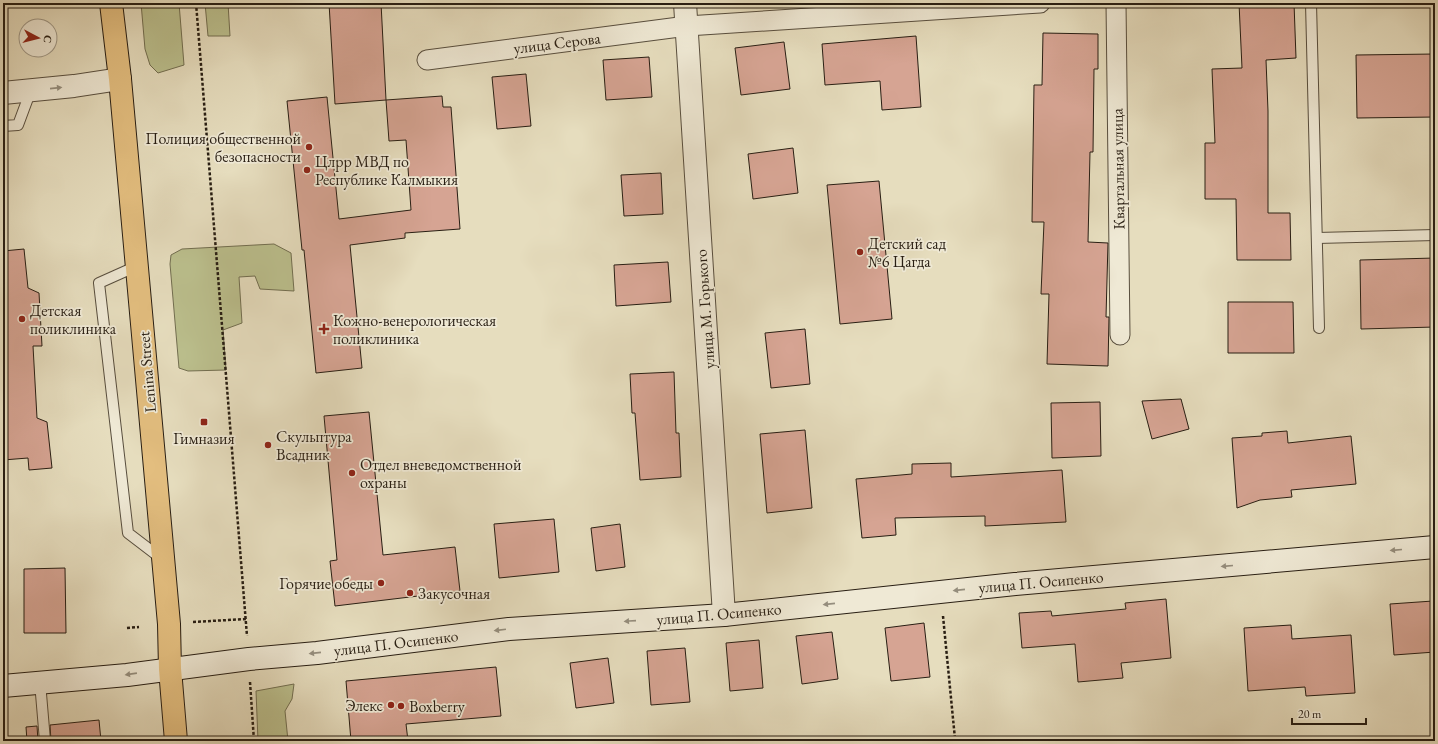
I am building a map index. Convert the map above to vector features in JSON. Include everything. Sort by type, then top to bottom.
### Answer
[{"type":"main road","name":"Lenina Street","points":[[111,3],[120,79],[164,560],[169,624],[170,669],[176,741]]},
{"type":"main road","name":"улица М. Горького","points":[[685,3],[724,615]]},
{"type":"main road","points":[[3,93],[74,86],[120,79]]},
{"type":"main road","name":"улица П. Осипенко","points":[[3,686],[127,675],[249,659],[317,653],[509,629],[724,615],[1015,584],[1435,547]]},
{"type":"street","points":[[686,26],[1040,3]]},
{"type":"street","name":"Квартальная улица","points":[[1116,3],[1120,335]]},
{"type":"street","name":"улица Серова","points":[[427,60],[686,26]]},
{"type":"lane","points":[[1311,3],[1319,328]]},
{"type":"lane","points":[[3,126],[18,125],[31,90]]},
{"type":"lane","points":[[1316,238],[1435,235]]},
{"type":"lane","points":[[137,266],[99,283],[128,533],[164,560]]},
{"type":"lane","points":[[40,682],[45,741]]},
{"type":"path","points":[[196,3],[248,643]]},
{"type":"path","points":[[939,592],[943,615],[955,731],[954,741]]},
{"type":"path","points":[[188,622],[246,619]]},
{"type":"path","points":[[127,628],[139,626]]},
{"type":"path","points":[[249,676],[254,741]]},
{"type":"green space","points":[[141,3],[179,3],[184,65],[158,73],[150,65],[145,49]]},
{"type":"green space","points":[[205,3],[228,3],[230,36],[208,36]]},
{"type":"green space","points":[[274,244],[291,253],[294,291],[260,289],[255,276],[239,277],[242,323],[223,330],[226,370],[188,371],[179,368],[170,264],[171,255],[182,249]]},
{"type":"green space","points":[[294,684],[292,699],[285,711],[288,741],[258,741],[256,691]]},
{"type":"building","points":[[329,3],[381,3],[386,100],[335,104]]},
{"type":"building","points":[[1239,3],[1294,3],[1296,58],[1266,60],[1268,111],[1268,213],[1290,213],[1291,260],[1237,260],[1236,199],[1205,199],[1205,143],[1215,143],[1212,69],[1242,68]]},
{"type":"building","points":[[1043,33],[1098,34],[1098,69],[1094,69],[1093,152],[1090,152],[1088,242],[1108,243],[1106,317],[1109,317],[1108,366],[1047,364],[1049,294],[1041,294],[1044,222],[1032,222],[1034,85],[1042,85]]},
{"type":"building","points":[[916,36],[921,107],[882,110],[880,81],[825,85],[822,44]]},
{"type":"building","points":[[784,42],[790,89],[741,95],[735,48]]},
{"type":"building","points":[[1435,54],[1435,117],[1357,118],[1356,55]]},
{"type":"building","points":[[649,57],[652,97],[606,100],[603,60]]},
{"type":"building","points":[[526,74],[531,126],[497,129],[492,77]]},
{"type":"building","points":[[442,96],[443,107],[451,107],[460,229],[405,233],[405,238],[350,245],[362,368],[316,373],[287,101],[327,97],[339,219],[411,210],[406,140],[389,141],[386,100]]},
{"type":"building","points":[[793,148],[798,193],[753,199],[748,154]]},
{"type":"building","points":[[661,173],[663,214],[624,216],[621,175]]},
{"type":"building","name":"Детский сад №6 Цагда","points":[[879,181],[892,319],[840,324],[827,185]]},
{"type":"building","points":[[24,249],[28,288],[39,293],[42,346],[33,346],[37,418],[47,422],[52,468],[29,470],[28,458],[3,460],[3,251]]},
{"type":"building","points":[[1435,258],[1435,327],[1361,329],[1360,260]]},
{"type":"building","points":[[668,262],[671,302],[616,306],[614,265]]},
{"type":"building","points":[[1228,302],[1293,302],[1294,353],[1228,353]]},
{"type":"building","points":[[805,329],[810,384],[771,388],[765,333]]},
{"type":"building","points":[[674,372],[676,433],[679,433],[681,477],[640,480],[635,413],[632,413],[630,374]]},
{"type":"building","points":[[1181,399],[1189,429],[1152,439],[1142,401]]},
{"type":"building","points":[[1100,402],[1101,456],[1052,458],[1051,403]]},
{"type":"building","points":[[369,412],[383,555],[455,547],[460,591],[335,606],[330,561],[337,560],[324,416]]},
{"type":"building","points":[[805,430],[812,508],[767,513],[760,434]]},
{"type":"building","points":[[1287,431],[1288,443],[1351,436],[1356,484],[1291,490],[1292,497],[1260,500],[1237,508],[1232,438],[1262,436],[1262,433]]},
{"type":"building","points":[[951,463],[951,477],[1062,470],[1066,522],[985,526],[985,516],[895,518],[896,535],[862,538],[856,479],[912,474],[912,464]]},
{"type":"building","points":[[554,519],[559,572],[499,578],[494,524]]},
{"type":"building","points":[[620,524],[625,567],[596,571],[591,528]]},
{"type":"building","points":[[65,568],[66,633],[24,633],[24,569]]},
{"type":"building","points":[[1166,599],[1171,658],[1121,663],[1123,678],[1078,682],[1075,644],[1022,648],[1019,613],[1051,611],[1052,616],[1126,609],[1125,603]]},
{"type":"building","points":[[1433,601],[1435,652],[1394,655],[1390,604]]},
{"type":"building","points":[[924,623],[930,677],[891,681],[885,628]]},
{"type":"building","points":[[1291,625],[1292,639],[1351,635],[1355,693],[1306,696],[1305,687],[1248,691],[1244,628]]},
{"type":"building","points":[[832,632],[838,679],[802,684],[796,636]]},
{"type":"building","points":[[759,640],[763,688],[730,691],[726,643]]},
{"type":"building","points":[[685,648],[690,702],[651,705],[647,651]]},
{"type":"building","points":[[608,658],[614,703],[576,708],[570,663]]},
{"type":"building","points":[[496,667],[501,716],[406,724],[408,741],[351,741],[346,681]]},
{"type":"building","points":[[99,720],[101,741],[51,741],[50,725]]},
{"type":"building","points":[[37,726],[38,741],[27,741],[26,727]]},
{"type":"place","name":"Полиция общественной безопасности","points":[[309,147]]},
{"type":"place","name":"Цлрр МВД по Республике Калмыкия","points":[[307,170]]},
{"type":"place","name":"Детский сад №6 Цагда","points":[[860,252]]},
{"type":"place","name":"Детская поликлиника","points":[[22,319]]},
{"type":"place","name":"Кожно-венерологическая поликлиника","points":[[324,329]]},
{"type":"place","name":"Гимназия","points":[[204,422]]},
{"type":"place","name":"Скульптура Всадник","points":[[268,445]]},
{"type":"place","name":"Отдел вневедомственной охраны","points":[[352,473]]},
{"type":"place","name":"Горячие обеды","points":[[381,583]]},
{"type":"place","name":"Закусoчная","points":[[410,593]]},
{"type":"place","name":"Элекс","points":[[391,705]]},
{"type":"place","name":"Boxberry","points":[[401,706]]}]
